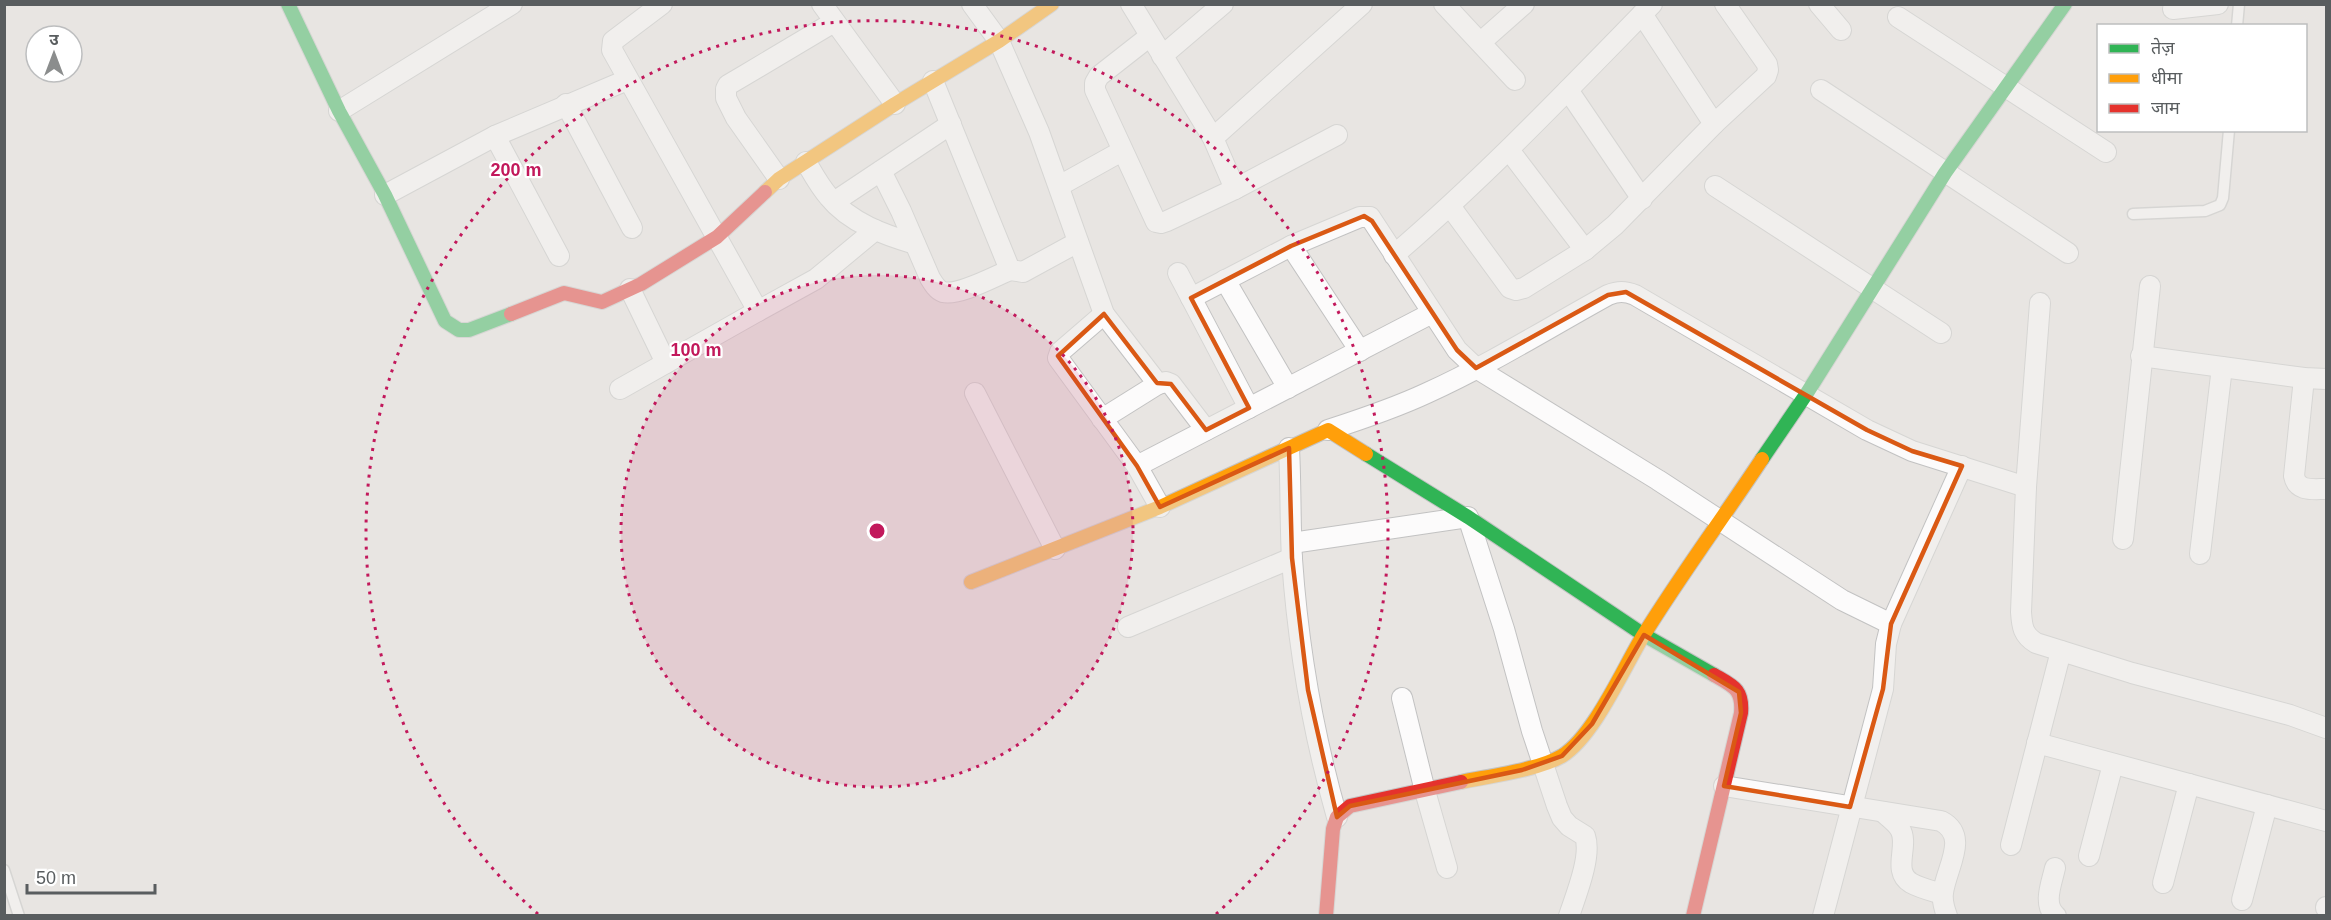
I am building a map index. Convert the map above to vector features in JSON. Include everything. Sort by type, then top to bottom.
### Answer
[{"type":"street","points":[[288,4],[339,111],[385,195],[446,321],[459,330],[469,330],[564,293],[574,293],[596,302],[602,302],[630,289],[717,237],[779,180],[895,104],[999,41],[1052,4]]},
{"type":"street","points":[[339,111],[512,4]]},
{"type":"street","points":[[662,4],[613,41],[612,50],[758,311]]},
{"type":"street","points":[[822,4],[895,104]]},
{"type":"street","points":[[972,4],[999,41],[1040,132],[1104,314],[1158,384]]},
{"type":"street","points":[[1131,4],[1213,138],[1235,189]]},
{"type":"street","points":[[1162,56],[1223,4]]},
{"type":"street","points":[[1213,138],[1362,4]]},
{"type":"street","points":[[1444,4],[1515,80]]},
{"type":"street","points":[[1481,42],[1524,4]]},
{"type":"street","points":[[1450,206],[1479,243],[1509,288],[1516,290],[1524,288],[1586,250],[1642,199],[1714,124],[1766,76],[1767,64],[1725,4]]},
{"type":"street","points":[[1819,4],[1841,30]]},
{"type":"street","points":[[1326,915],[1333,828],[1337,817],[1350,806],[1544,764],[1562,756],[1577,744],[1644,635],[1807,393],[1945,173],[2065,4]]},
{"type":"street","points":[[2173,9],[2218,4]]},
{"type":"street","points":[[1394,255],[1509,150],[1647,10],[1714,124]]},
{"type":"street","points":[[1898,17],[2106,152]]},
{"type":"street","points":[[779,180],[736,118],[726,98],[726,89],[728,85],[834,22]]},
{"type":"street","points":[[1150,36],[1100,76],[1095,83],[1095,90],[1156,222],[1167,221],[1235,189],[1338,135]]},
{"type":"street","points":[[385,195],[495,136],[627,80]]},
{"type":"street","points":[[933,81],[1010,270]]},
{"type":"street","points":[[1568,90],[1642,199]]},
{"type":"street","points":[[1821,90],[2068,253]]},
{"type":"street","points":[[566,104],[632,228]]},
{"type":"street","points":[[834,202],[951,124]]},
{"type":"street","points":[[495,136],[559,256]]},
{"type":"street","points":[[1509,150],[1586,250]]},
{"type":"street","points":[[1059,186],[1122,151]]},
{"type":"street","points":[[806,162],[834,202],[852,217],[875,230],[915,244]]},
{"type":"street","points":[[881,171],[930,278],[936,288],[943,292],[958,291],[1010,270],[1023,272],[1078,242]]},
{"type":"street","points":[[1715,186],[1941,333]]},
{"type":"street","points":[[1191,298],[1291,246],[1364,216],[1370,218],[1457,350],[1476,368],[1722,521],[1842,600],[1891,624]]},
{"type":"street","points":[[620,389],[816,279],[875,230]]},
{"type":"street","points":[[1291,246],[1360,351]]},
{"type":"street","points":[[1178,273],[1249,408]]},
{"type":"street","points":[[1225,280],[1288,388]]},
{"type":"street","points":[[2123,539],[2150,286]]},
{"type":"street","points":[[630,289],[666,363]]},
{"type":"street","points":[[971,582],[1160,507],[1329,430],[1377,414],[1426,393],[1617,292],[1635,295],[1807,393],[1867,430],[1912,451],[2026,487]]},
{"type":"street","points":[[2040,303],[2026,487],[2022,627],[2027,637],[2036,643],[2132,673],[2290,715],[2326,728]]},
{"type":"street","points":[[1137,466],[1432,313]]},
{"type":"street","points":[[1104,314],[1060,352],[1058,358],[1137,466],[1160,507]]},
{"type":"street","points":[[2141,356],[2326,379]]},
{"type":"street","points":[[2200,554],[2222,367]]},
{"type":"street","points":[[2304,378],[2295,483],[2300,487],[2326,489]]},
{"type":"street","points":[[1102,418],[1158,384],[1166,382],[1171,384],[1206,430]]},
{"type":"street","points":[[975,393],[1055,549]]},
{"type":"street","points":[[1329,430],[1468,518],[1644,635],[1732,685],[1739,692],[1742,700],[1741,712],[1693,915]]},
{"type":"street","points":[[1289,448],[1292,551],[1315,732],[1337,817]]},
{"type":"street","points":[[1823,915],[1883,689],[1886,644],[1891,624],[1962,466]]},
{"type":"street","points":[[1128,627],[1292,551],[1468,518]]},
{"type":"street","points":[[1468,518],[1504,629],[1529,722],[1562,818],[1569,826],[1586,836],[1588,843],[1569,915]]},
{"type":"street","points":[[2011,845],[2061,651]]},
{"type":"street","points":[[1402,698],[1447,868]]},
{"type":"street","points":[[2037,743],[2326,821]]},
{"type":"street","points":[[2089,856],[2114,764]]},
{"type":"street","points":[[2163,883],[2189,784]]},
{"type":"street","points":[[1724,786],[1941,821],[1951,826],[1956,835],[1956,845],[1942,894],[1947,915]]},
{"type":"street","points":[[2242,900],[2267,805]]},
{"type":"street","points":[[1883,812],[1896,824],[1903,835],[1901,861],[1904,877],[1910,883],[1942,894]]},
{"type":"street","points":[[2049,912],[2055,868]]},
{"type":"lane","points":[[2237,24],[2239,4]]},
{"type":"lane","points":[[2133,214],[2205,211],[2220,205],[2223,198],[2229,132]]},
{"type":"lane","points":[[4,870],[19,915]]},
{"type":"highlighted area","points":[[1364,216],[1372,221],[1457,350],[1476,368],[1608,295],[1626,292],[1867,430],[1912,451],[1962,466],[1891,624],[1883,689],[1850,807],[1724,786],[1741,713],[1739,692],[1644,635],[1592,724],[1562,756],[1522,770],[1350,806],[1337,817],[1308,690],[1292,558],[1289,448],[1160,507],[1137,466],[1058,356],[1104,314],[1157,383],[1171,384],[1206,430],[1249,408],[1191,298],[1291,246]]},
{"type":"traffic: fast","points":[[288,4],[339,111],[385,195],[445,321],[459,330],[469,330],[511,314]]},
{"type":"traffic: fast","points":[[1762,459],[1807,393],[1945,173],[2065,4]]},
{"type":"traffic: fast","points":[[1366,454],[1468,517],[1644,635],[1714,675]]},
{"type":"traffic: slow","points":[[765,192],[779,179],[895,104],[999,41],[1052,4]]},
{"type":"traffic: slow","points":[[971,582],[1160,507],[1328,430],[1366,454]]},
{"type":"traffic: slow","points":[[1461,782],[1540,765],[1562,756],[1574,746],[1596,718],[1657,614],[1762,459]]},
{"type":"traffic: jam","points":[[511,314],[564,293],[602,302],[641,284],[717,237],[765,192]]},
{"type":"traffic: jam","points":[[1693,916],[1741,713],[1738,693],[1727,682],[1714,675]]},
{"type":"traffic: jam","points":[[1326,916],[1333,829],[1337,817],[1350,806],[1461,782]]}]
